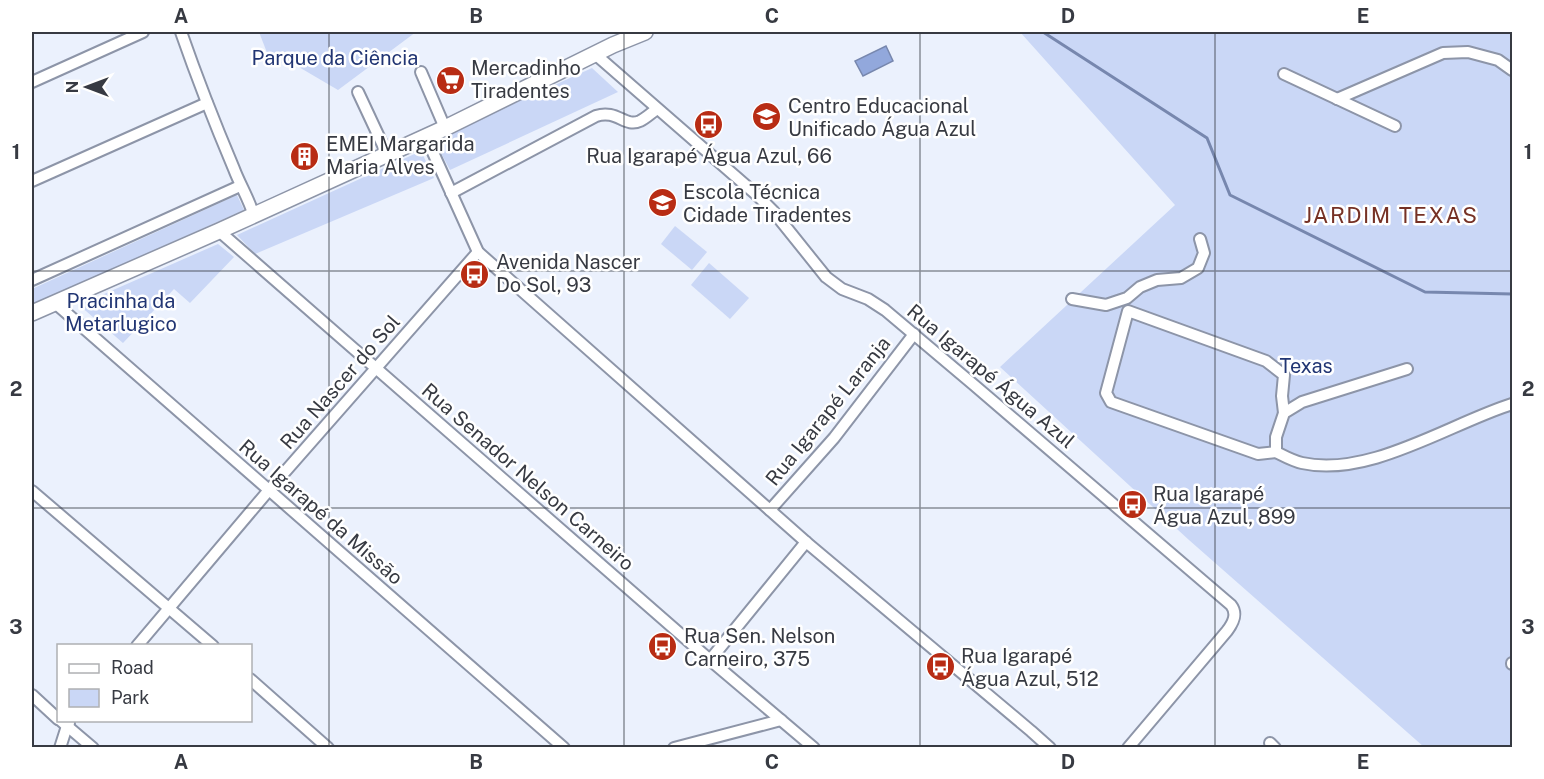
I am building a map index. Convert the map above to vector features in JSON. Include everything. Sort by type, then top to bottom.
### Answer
[{"type":"main road","points":[[32,313],[254,216],[445,128],[617,43],[645,32]]},
{"type":"street","points":[[32,82],[143,32]]},
{"type":"street","points":[[181,32],[207,104],[254,216]]},
{"type":"street","points":[[1337,99],[1443,53],[1468,52],[1498,60],[1512,70]]},
{"type":"street","name":"Rua Igarapé Água Azul","points":[[594,54],[758,196],[826,277],[842,289],[868,299],[885,310],[1231,605],[1234,609],[1233,624],[1128,747]]},
{"type":"street","points":[[421,72],[445,128]]},
{"type":"street","points":[[1284,74],[1395,126]]},
{"type":"street","points":[[358,92],[387,154]]},
{"type":"street","points":[[32,181],[207,104]]},
{"type":"street","points":[[451,193],[596,116],[609,114],[634,122],[640,121],[657,109]]},
{"type":"street","points":[[426,137],[478,252],[806,542],[1050,747]]},
{"type":"street","points":[[32,280],[240,186]]},
{"type":"street","name":"Rua Senador Nelson Carneiro","points":[[219,231],[710,660],[814,747]]},
{"type":"street","points":[[1072,299],[1106,305],[1127,298],[1140,287],[1156,280],[1181,278],[1198,268],[1204,253],[1200,239]]},
{"type":"street","name":"Rua Nascer do Sol","points":[[138,644],[269,490],[478,252]]},
{"type":"street","points":[[1127,298],[1128,311],[1106,393],[1111,402],[1258,454],[1276,452],[1301,463],[1336,466],[1347,464],[1379,457],[1512,404]]},
{"type":"street","name":"Rua Igarapé da Missão","points":[[55,303],[564,747]]},
{"type":"street","points":[[1128,311],[1266,360],[1284,375],[1282,396],[1284,413],[1276,437],[1276,452]]},
{"type":"street","name":"Rua Igarapé Laranja","points":[[770,510],[834,438],[914,334]]},
{"type":"street","points":[[1284,413],[1302,402],[1407,369]]},
{"type":"street","points":[[32,491],[212,644]]},
{"type":"street","points":[[710,660],[806,542]]},
{"type":"street","points":[[252,681],[327,747]]},
{"type":"street","points":[[32,695],[57,715]]},
{"type":"street","points":[[674,747],[781,720]]},
{"type":"street","points":[[60,747],[64,722]]},
{"type":"street","points":[[65,722],[93,747]]},
{"type":"green space","name":"Parque da Ciência","points":[[259,32],[416,32],[338,90],[292,63],[271,63]]},
{"type":"green space","name":"Texas","points":[[1020,32],[1512,32],[1512,747],[1424,747],[1189,540],[1000,367],[1175,205]]},
{"type":"green space","points":[[592,68],[618,92],[450,170],[434,140]]},
{"type":"green space","points":[[421,151],[434,178],[255,254],[237,235]]},
{"type":"green space","points":[[237,195],[244,210],[32,305],[32,289]]},
{"type":"green space","points":[[675,226],[707,252],[692,270],[661,244]]},
{"type":"green space","name":"Pracinha da Metarlugico","points":[[218,244],[234,257],[190,303],[174,289],[123,343],[79,305]]},
{"type":"green space","points":[[709,263],[749,298],[730,319],[691,285]]},
{"type":"water","points":[[886,46],[893,61],[863,76],[855,61]]},
{"type":"waterway","points":[[1043,32],[1207,138],[1230,195],[1425,292],[1512,294]]},
{"type":"place","name":"Mercadinho Tiradentes","points":[[450,80]]},
{"type":"place","name":"Centro Educacional Unificado Água Azul","points":[[767,117]]},
{"type":"place","name":"Rua Igarapé Água Azul, 66","points":[[709,125]]},
{"type":"place","name":"EMEI Margarida Maria Alves","points":[[305,156]]},
{"type":"place","name":"Escola Técnica Cidade Tiradentes","points":[[662,203]]},
{"type":"place","name":"Avenida Nascer Do Sol, 93","points":[[475,274]]},
{"type":"place","name":"Rua Igarapé Água Azul, 899","points":[[1132,505]]},
{"type":"place","name":"Rua Sen. Nelson Carneiro, 375","points":[[663,647]]},
{"type":"place","name":"Rua Igarapé Água Azul, 512","points":[[940,667]]},
{"type":"district","name":"JARDIM TEXAS","points":[[1391,215]]}]
